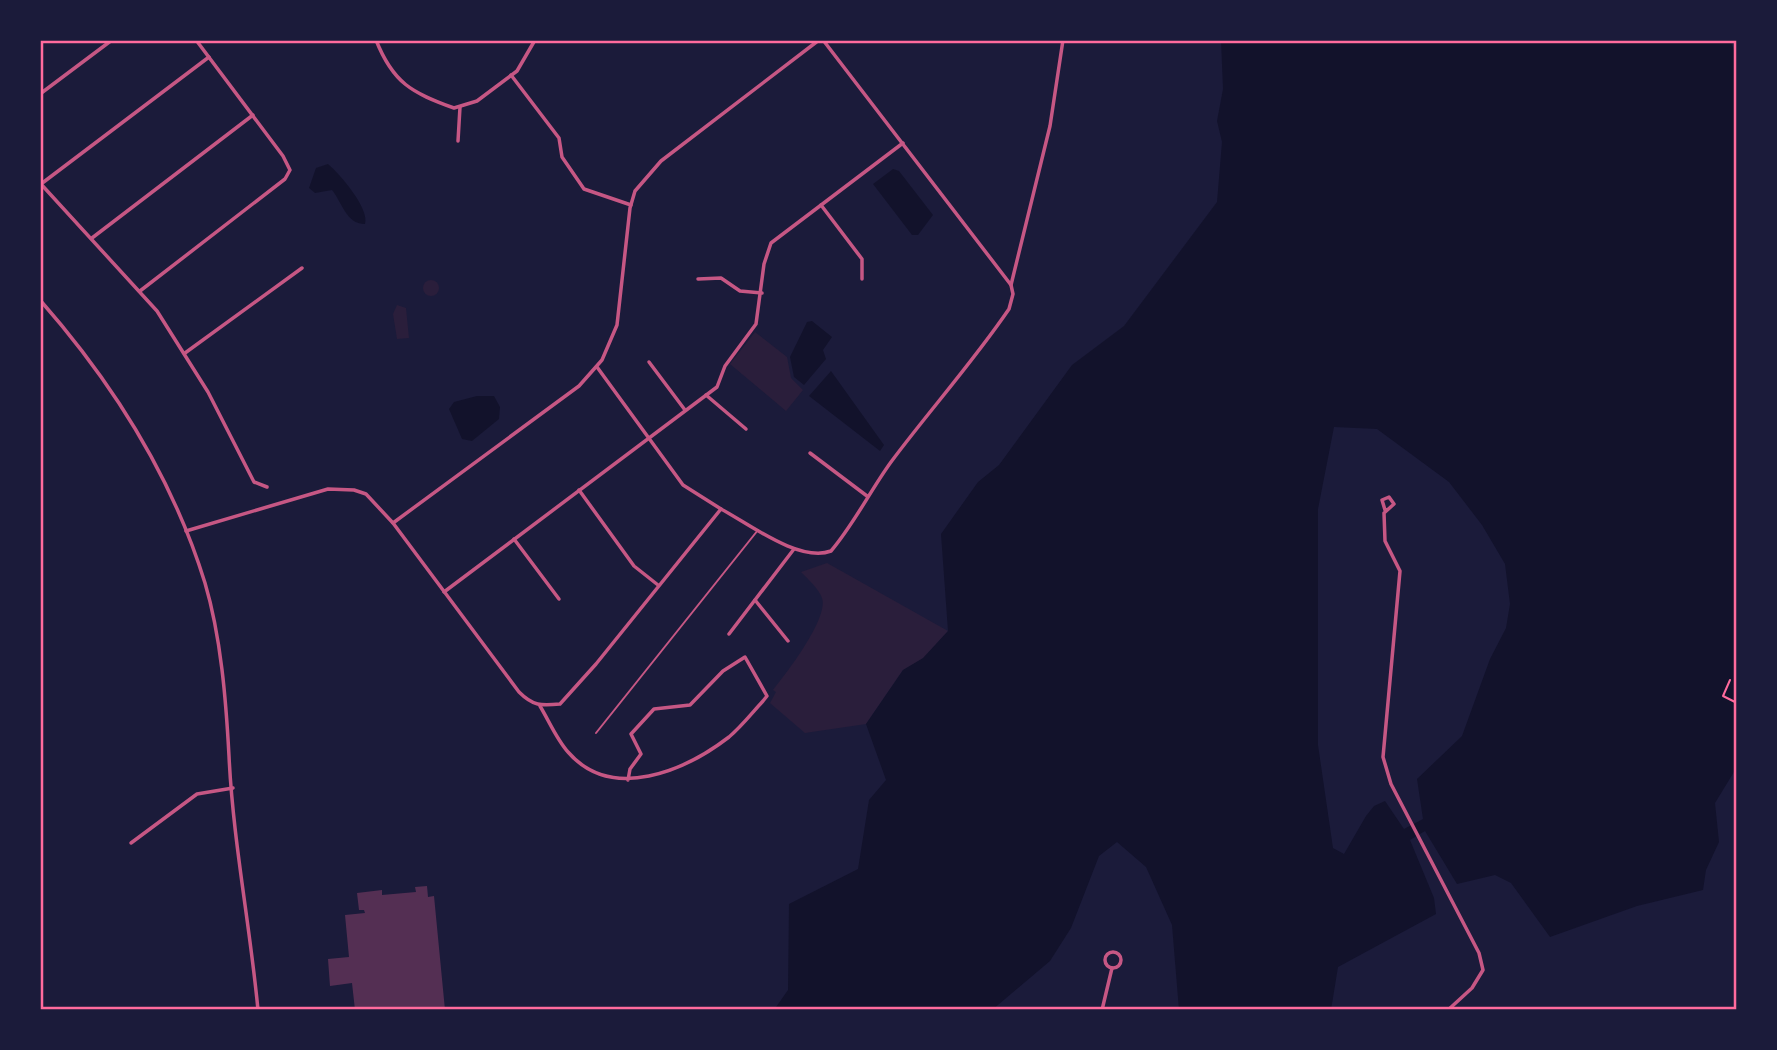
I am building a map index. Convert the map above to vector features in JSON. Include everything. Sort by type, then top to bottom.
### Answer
[{"type":"street","points":[[40,94],[112,40]]},
{"type":"street","points":[[140,291],[285,179],[290,170],[283,156],[196,40]]},
{"type":"street","points":[[376,40],[385,62],[406,87],[440,103],[460,107],[477,101],[511,75],[535,40]]},
{"type":"street","points":[[393,523],[579,386],[597,367],[610,348],[617,324],[635,191],[661,161],[821,40],[1011,285],[1013,294],[1002,319],[867,496],[831,551],[810,555],[759,530],[683,485],[597,367]]},
{"type":"street","points":[[1011,285],[1020,260],[1051,126],[1063,40]]},
{"type":"street","points":[[209,57],[41,184],[140,291],[208,392],[254,481],[267,487]]},
{"type":"street","points":[[511,75],[559,138],[562,157],[584,189],[631,205]]},
{"type":"street","points":[[458,141],[460,107]]},
{"type":"street","points":[[92,238],[253,115]]},
{"type":"street","points":[[444,592],[717,387],[725,366],[756,324],[764,264],[771,243],[902,143]]},
{"type":"street","points":[[821,205],[862,259],[863,279]]},
{"type":"street","points":[[184,354],[302,268]]},
{"type":"street","points":[[698,279],[721,278],[740,291],[762,293]]},
{"type":"street","points":[[40,300],[99,371],[124,408],[151,456],[187,531],[205,585],[213,624],[258,1010]]},
{"type":"street","points":[[649,362],[685,410]]},
{"type":"street","points":[[706,395],[746,429]]},
{"type":"street","points":[[810,453],[867,496]]},
{"type":"street","points":[[187,531],[270,504],[340,488],[366,494],[393,523],[514,686],[529,702],[540,706],[560,704],[566,699],[721,509]]},
{"type":"street","points":[[579,490],[635,566],[658,585]]},
{"type":"street","points":[[1385,510],[1385,541],[1400,571],[1383,757],[1391,784],[1479,953],[1483,970],[1472,988],[1448,1010]]},
{"type":"street","points":[[514,539],[559,599]]},
{"type":"street","points":[[729,634],[794,549]]},
{"type":"street","points":[[755,600],[788,641]]},
{"type":"street","points":[[540,706],[568,752],[585,767],[628,780],[649,778],[701,756],[731,735],[767,696],[745,657],[723,671],[690,705],[654,709],[631,734],[641,754],[630,769],[628,780]]},
{"type":"street","points":[[131,843],[197,794],[233,788]]},
{"type":"street","points":[[1114,951],[1121,959],[1118,967],[1112,968],[1105,963],[1105,957],[1114,951]]},
{"type":"street","points":[[1102,1010],[1112,968]]},
{"type":"lane","points":[[596,733],[759,530]]},
{"type":"path","points":[[1730,680],[1723,696],[1737,703]]},
{"type":"shaded area","points":[[1221,40],[1730,40],[1737,58],[1737,767],[1715,803],[1719,842],[1706,870],[1703,890],[1637,906],[1550,937],[1511,883],[1495,875],[1457,884],[1425,831],[1410,840],[1434,898],[1436,914],[1338,967],[1331,1010],[1179,1010],[1172,925],[1146,867],[1117,842],[1099,856],[1071,928],[1050,961],[992,1010],[774,1010],[788,990],[789,904],[858,869],[869,800],[886,780],[866,724],[903,670],[923,658],[948,631],[941,534],[978,482],[999,465],[1072,365],[1124,326],[1217,202],[1222,142],[1217,121],[1223,89]],"holes":[[[1334,427],[1377,429],[1449,482],[1482,525],[1505,564],[1510,604],[1506,628],[1490,659],[1462,736],[1417,779],[1423,819],[1404,829],[1385,801],[1374,806],[1366,816],[1344,854],[1333,848],[1318,745],[1318,509]]]},
{"type":"shaded area","points":[[328,164],[340,175],[359,201],[365,224],[349,216],[332,190],[315,193],[309,188],[316,168]]},
{"type":"shaded area","points":[[893,169],[899,171],[933,215],[918,235],[912,235],[873,184]]},
{"type":"shaded area","points":[[431,280],[437,282],[437,294],[431,296],[425,294],[423,288],[425,282]]},
{"type":"shaded area","points":[[397,305],[406,308],[409,338],[397,339],[393,314]]},
{"type":"shaded area","points":[[812,321],[832,337],[823,350],[826,359],[804,385],[794,377],[790,357],[807,322]]},
{"type":"shaded area","points":[[755,332],[787,357],[791,378],[803,390],[786,411],[730,364]]},
{"type":"shaded area","points":[[831,371],[884,445],[880,451],[809,396]]},
{"type":"shaded area","points":[[477,396],[494,396],[500,407],[499,419],[472,441],[462,439],[449,409],[454,402]]},
{"type":"shaded area","points":[[827,563],[948,631],[923,659],[903,670],[866,724],[805,733],[770,703],[776,692],[773,690],[813,632],[822,607],[822,598],[818,591],[801,572]]},
{"type":"building","points":[[427,886],[428,897],[434,896],[445,1010],[355,1010],[352,983],[330,986],[328,959],[349,957],[345,915],[365,913],[364,910],[359,910],[357,893],[382,890],[382,895],[416,892],[415,887]]}]
